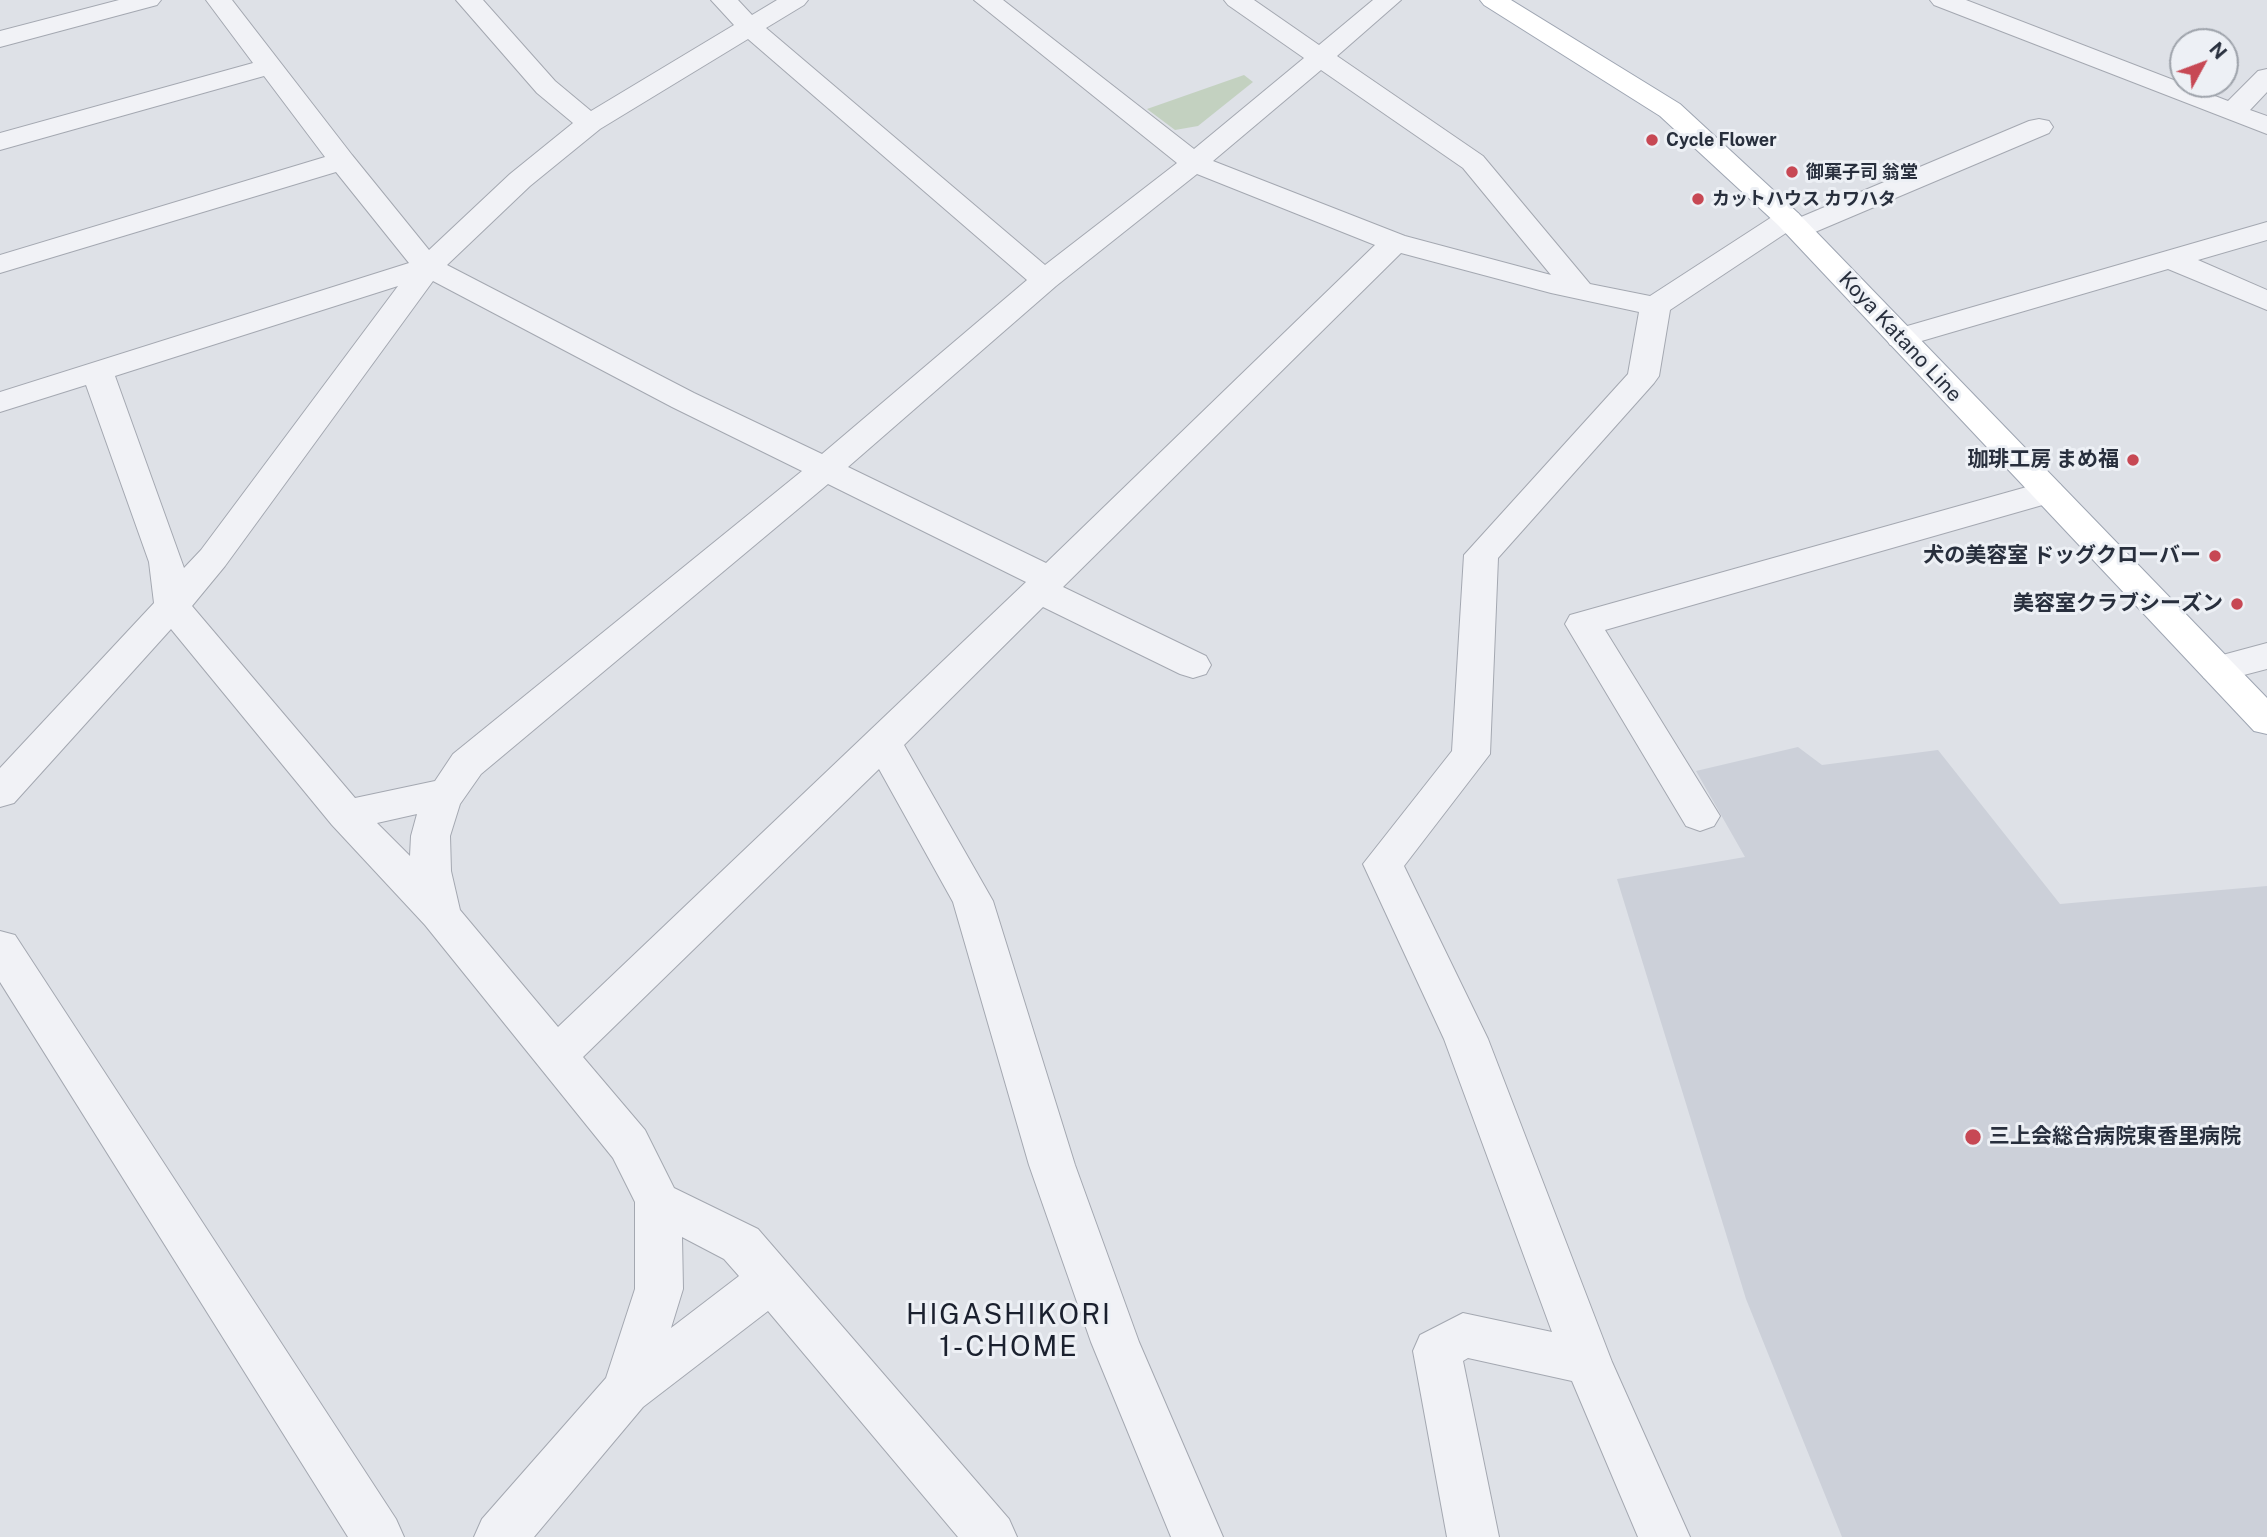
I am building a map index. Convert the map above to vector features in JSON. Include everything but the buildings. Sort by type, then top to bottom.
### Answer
[{"type":"main road","name":"Koya Katano Line","points":[[1493,0],[1670,110],[1793,224],[2267,721]]},
{"type":"street","points":[[0,39],[148,0]]},
{"type":"street","points":[[219,0],[342,161],[428,267],[683,400],[825,469],[1193,665]]},
{"type":"street","points":[[468,0],[546,88],[590,123]]},
{"type":"street","points":[[724,0],[751,28],[1045,280]]},
{"type":"street","points":[[0,793],[213,558],[428,267],[520,180],[590,123],[794,0]]},
{"type":"street","points":[[987,0],[1194,163],[1395,242],[1578,290],[1655,306],[1793,224],[2039,127]]},
{"type":"street","points":[[1237,0],[1473,162],[1578,290]]},
{"type":"street","points":[[441,916],[430,871],[431,822],[445,793],[467,764],[825,469],[1045,280],[1194,163],[1388,0]]},
{"type":"street","points":[[1943,0],[2267,126]]},
{"type":"street","points":[[0,142],[271,66]]},
{"type":"street","points":[[2234,111],[2265,80]]},
{"type":"street","points":[[0,264],[342,161]]},
{"type":"street","points":[[1901,338],[2267,231]]},
{"type":"street","points":[[556,1056],[883,742],[1395,242]]},
{"type":"street","points":[[2172,260],[2267,301]]},
{"type":"street","points":[[0,402],[428,267]]},
{"type":"street","points":[[1655,306],[1643,376],[1481,555],[1471,754],[1383,864],[1466,1038],[1588,1362],[1664,1537]]},
{"type":"street","points":[[97,371],[166,562],[172,606],[346,815],[441,916],[629,1144],[658,1202],[659,1289],[626,1391]]},
{"type":"street","points":[[1699,816],[1583,624],[2048,492]]},
{"type":"street","points":[[2217,669],[2267,656]]},
{"type":"street","points":[[883,742],[972,901],[1052,1165],[1115,1342],[1197,1537]]},
{"type":"street","points":[[346,815],[445,793]]},
{"type":"street","points":[[0,947],[378,1537]]},
{"type":"street","points":[[658,1202],[741,1244],[990,1537]]},
{"type":"street","points":[[500,1537],[626,1391],[771,1280]]},
{"type":"street","points":[[1473,1537],[1437,1351],[1463,1335],[1588,1362]]},
{"type":"shaded area","points":[[1798,747],[1822,765],[1938,750],[2060,904],[2267,886],[2267,1537],[1842,1537],[1746,1299],[1617,879],[1745,857],[1696,771]]},
{"type":"green space","points":[[1244,75],[1253,82],[1198,126],[1175,130],[1147,109]]},
{"type":"place","name":"Cycle Flower","points":[[1652,140]]},
{"type":"place","name":"御菓子司 翁堂","points":[[1792,172]]},
{"type":"place","name":"カットハウス カワハタ","points":[[1698,199]]},
{"type":"place","name":"珈琲工房 まめ福","points":[[2133,460]]},
{"type":"place","name":"犬の美容室 ドッグクローバー","points":[[2215,556]]},
{"type":"place","name":"美容室クラブシーズン","points":[[2237,604]]},
{"type":"place","name":"三上会総合病院東香里病院","points":[[1973,1137]]},
{"type":"district","name":"HIGASHIKORI 1-CHOME","points":[[1009,1331]]}]
